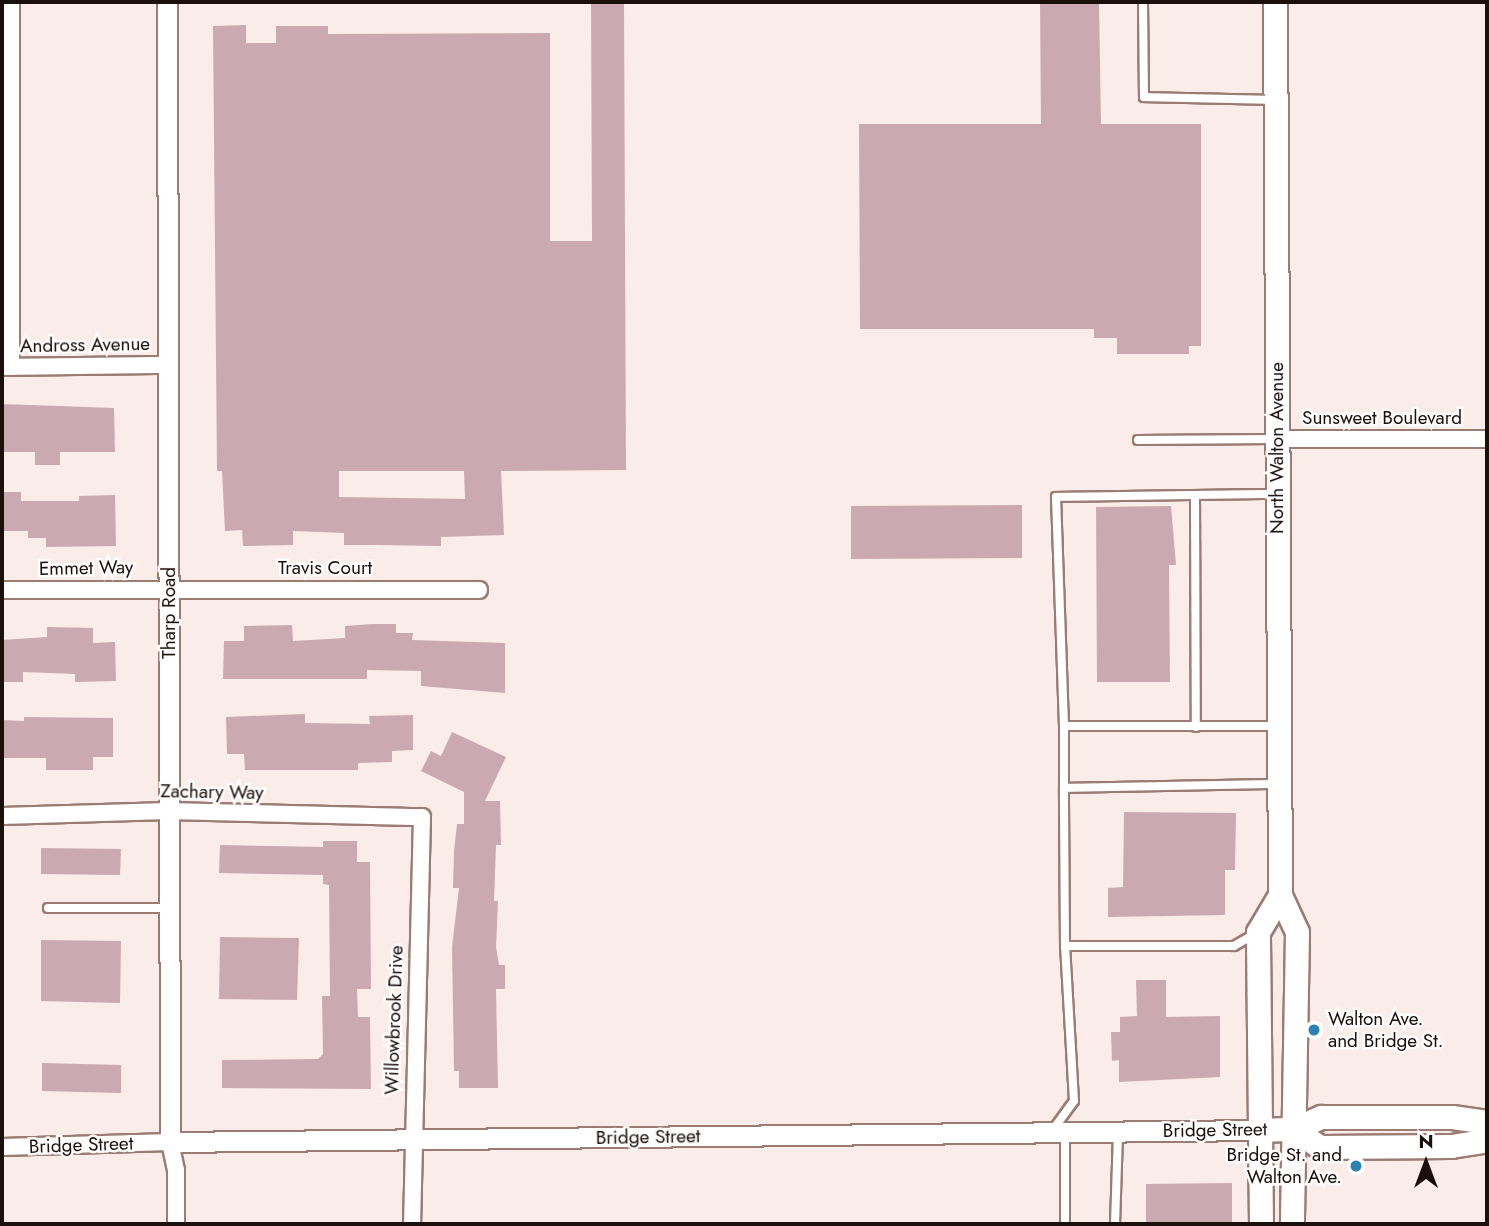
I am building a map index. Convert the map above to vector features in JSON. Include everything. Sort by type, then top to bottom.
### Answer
[{"type":"main road","name":"North Walton Avenue","points":[[1275,2],[1280,895],[1297,932],[1292,1224]]},
{"type":"main road","points":[[1261,1224],[1258,932],[1280,895]]},
{"type":"main road","name":"Bridge Street","points":[[1259,1130],[1294,1129],[1321,1117],[1452,1117],[1487,1122]]},
{"type":"main road","name":"Bridge Street","points":[[1294,1129],[1320,1147],[1451,1146],[1487,1140]]},
{"type":"street","points":[[6,367],[11,2]]},
{"type":"street","name":"Tharp Road","points":[[167,2],[170,1142],[176,1170],[176,1224]]},
{"type":"street","name":"Andross Avenue","points":[[6,367],[169,365]]},
{"type":"street","name":"Sunsweet Boulevard","points":[[1276,439],[1487,439]]},
{"type":"street","name":"Emmet Way","points":[[2,590],[170,588]]},
{"type":"street","name":"Travis Court","points":[[170,588],[479,590]]},
{"type":"street","name":"Zachary Way","points":[[2,816],[168,811],[422,817]]},
{"type":"street","name":"Willowbrook Drive","points":[[412,1224],[411,1140],[422,817]]},
{"type":"street","name":"Bridge Street","points":[[2,1147],[170,1142],[1259,1130]]},
{"type":"lane","points":[[1143,2],[1144,97],[1276,100]]},
{"type":"lane","points":[[1138,440],[1276,439]]},
{"type":"lane","points":[[1065,1224],[1058,1133],[1074,1101],[1065,946],[1065,726],[1056,497],[1277,494]]},
{"type":"lane","points":[[1195,495],[1196,727]]},
{"type":"lane","points":[[1065,726],[1279,726]]},
{"type":"lane","points":[[1065,788],[1279,784]]},
{"type":"lane","points":[[48,908],[169,908]]},
{"type":"lane","points":[[1065,946],[1234,946],[1258,932]]},
{"type":"lane","points":[[1115,1224],[1118,1132]]},
{"type":"building","points":[[591,2],[624,2],[626,470],[501,471],[504,535],[441,537],[441,546],[344,545],[344,533],[293,531],[293,545],[243,546],[242,530],[225,531],[222,471],[217,471],[213,26],[246,25],[246,43],[276,43],[276,26],[328,26],[328,34],[550,33],[550,241],[592,241]],"holes":[[[339,471],[464,471],[465,499],[339,497]]]},
{"type":"building","points":[[1040,2],[1099,2],[1101,124],[1201,124],[1201,346],[1189,346],[1189,354],[1117,354],[1117,338],[1094,338],[1094,329],[860,329],[859,124],[1041,124]]},
{"type":"building","points":[[2,404],[114,408],[115,452],[60,452],[60,465],[35,465],[35,452],[2,452]]},
{"type":"building","points":[[2,492],[21,492],[21,501],[79,501],[79,496],[115,495],[116,546],[46,547],[46,538],[28,538],[28,531],[2,531]]},
{"type":"building","points":[[1022,505],[1022,558],[851,559],[851,506]]},
{"type":"building","points":[[1171,506],[1176,565],[1169,565],[1170,682],[1097,682],[1096,507]]},
{"type":"building","points":[[396,624],[396,633],[413,633],[412,640],[505,643],[505,693],[421,686],[421,671],[367,670],[367,679],[223,679],[224,641],[244,641],[244,626],[292,625],[293,641],[345,638],[345,626]]},
{"type":"building","points":[[47,627],[93,628],[93,643],[115,642],[116,681],[75,682],[75,674],[23,672],[23,682],[2,682],[2,640],[47,637]]},
{"type":"building","points":[[305,714],[305,723],[370,724],[369,716],[413,715],[413,750],[392,751],[392,762],[358,763],[358,770],[245,770],[244,754],[227,754],[226,717]]},
{"type":"building","points":[[24,717],[113,718],[113,757],[93,757],[93,770],[46,770],[46,758],[2,758],[2,720],[24,721]]},
{"type":"building","points":[[452,732],[506,757],[485,801],[500,801],[501,845],[496,845],[494,901],[498,901],[496,947],[499,965],[505,965],[505,989],[496,989],[498,1088],[459,1088],[459,1071],[454,1071],[452,947],[459,888],[453,888],[454,852],[457,824],[464,824],[464,792],[421,771],[431,751],[441,756]]},
{"type":"building","points":[[1124,812],[1236,813],[1235,870],[1225,870],[1225,915],[1108,917],[1108,888],[1123,887]]},
{"type":"building","points":[[323,841],[357,841],[357,862],[370,862],[371,989],[357,989],[358,1017],[370,1017],[371,1089],[222,1088],[222,1060],[318,1059],[323,1054],[322,996],[330,996],[329,885],[323,884],[323,875],[219,873],[220,845],[323,847]]},
{"type":"building","points":[[41,848],[121,849],[120,875],[41,874]]},
{"type":"building","points":[[220,937],[299,938],[297,1000],[219,999]]},
{"type":"building","points":[[41,940],[121,941],[120,1003],[41,1001]]},
{"type":"building","points":[[1136,980],[1166,980],[1166,1017],[1220,1016],[1220,1077],[1119,1082],[1119,1060],[1112,1061],[1111,1032],[1120,1032],[1120,1017],[1137,1016]]},
{"type":"building","points":[[42,1063],[121,1065],[121,1093],[42,1091]]},
{"type":"building","points":[[1232,1183],[1232,1224],[1146,1224],[1146,1184]]},
{"type":"place","name":"Walton Ave. and Bridge St.","points":[[1314,1030]]},
{"type":"place","name":"Bridge St. and Walton Ave.","points":[[1356,1166]]}]
